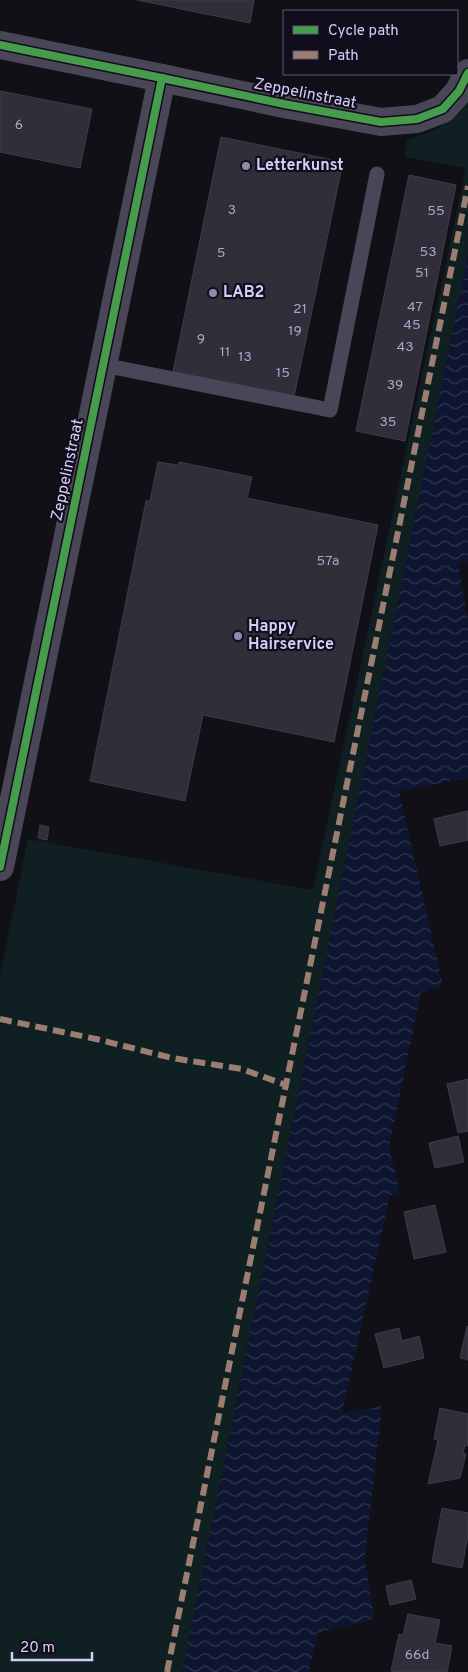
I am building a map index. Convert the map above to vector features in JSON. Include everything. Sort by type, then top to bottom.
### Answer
[{"type":"street","name":"Zeppelinstraat","points":[[0,45],[380,122],[417,119],[442,109],[459,91],[468,73]]},
{"type":"street","name":"Zeppelinstraat","points":[[0,867],[162,78]]},
{"type":"lane","points":[[103,365],[330,410],[377,174]]},
{"type":"shaded area","points":[[468,101],[468,255],[182,1672],[0,1672],[0,976],[28,839],[313,890],[466,168],[405,157],[407,140],[433,131],[456,116]]},
{"type":"water","points":[[468,255],[468,561],[458,564],[468,620],[468,778],[399,791],[443,986],[421,992],[389,1147],[400,1194],[390,1195],[342,1413],[382,1406],[365,1557],[374,1619],[317,1633],[309,1672],[182,1672]]},
{"type":"building","points":[[137,0],[254,0],[250,23]]},
{"type":"building","points":[[0,91],[92,109],[80,168],[0,152]]},
{"type":"building","points":[[221,137],[343,162],[294,397],[173,372]]},
{"type":"building","points":[[409,175],[456,185],[405,441],[356,431]]},
{"type":"building","points":[[158,462],[178,465],[179,462],[252,477],[247,498],[378,525],[334,742],[203,715],[185,801],[90,781],[146,501],[150,501]]},
{"type":"building","points":[[468,811],[468,840],[440,846],[434,819]]},
{"type":"building","points":[[40,825],[49,827],[47,840],[38,838]]},
{"type":"building","points":[[468,1079],[468,1131],[458,1133],[447,1084]]},
{"type":"building","points":[[458,1136],[464,1162],[435,1168],[429,1143]]},
{"type":"building","points":[[435,1205],[446,1252],[414,1259],[404,1212]]},
{"type":"building","points":[[468,1327],[468,1360],[460,1358]]},
{"type":"building","points":[[399,1328],[402,1341],[419,1336],[424,1358],[384,1368],[375,1334]]},
{"type":"building","points":[[440,1408],[468,1414],[468,1446],[465,1445],[463,1453],[466,1454],[460,1478],[428,1484],[438,1440],[434,1439]]},
{"type":"building","points":[[442,1508],[468,1513],[468,1535],[462,1568],[432,1562]]},
{"type":"building","points":[[411,1580],[416,1599],[390,1605],[386,1586]]},
{"type":"building","points":[[408,1614],[440,1620],[435,1643],[452,1646],[447,1672],[391,1671],[399,1634],[403,1635]]},
{"type":"marked path","points":[[167,1672],[468,186]]},
{"type":"marked path","points":[[0,1019],[96,1039],[172,1058],[242,1069],[286,1085]]},
{"type":"cycle path","points":[[0,45],[162,78],[0,867]]},
{"type":"cycle path","points":[[162,78],[381,122],[417,119],[443,109],[459,91],[468,73]]},
{"type":"place","name":"Letterkunst","points":[[246,166]]},
{"type":"place","name":"LAB2","points":[[213,293]]},
{"type":"place","name":"Happy Hairservice","points":[[238,636]]}]
